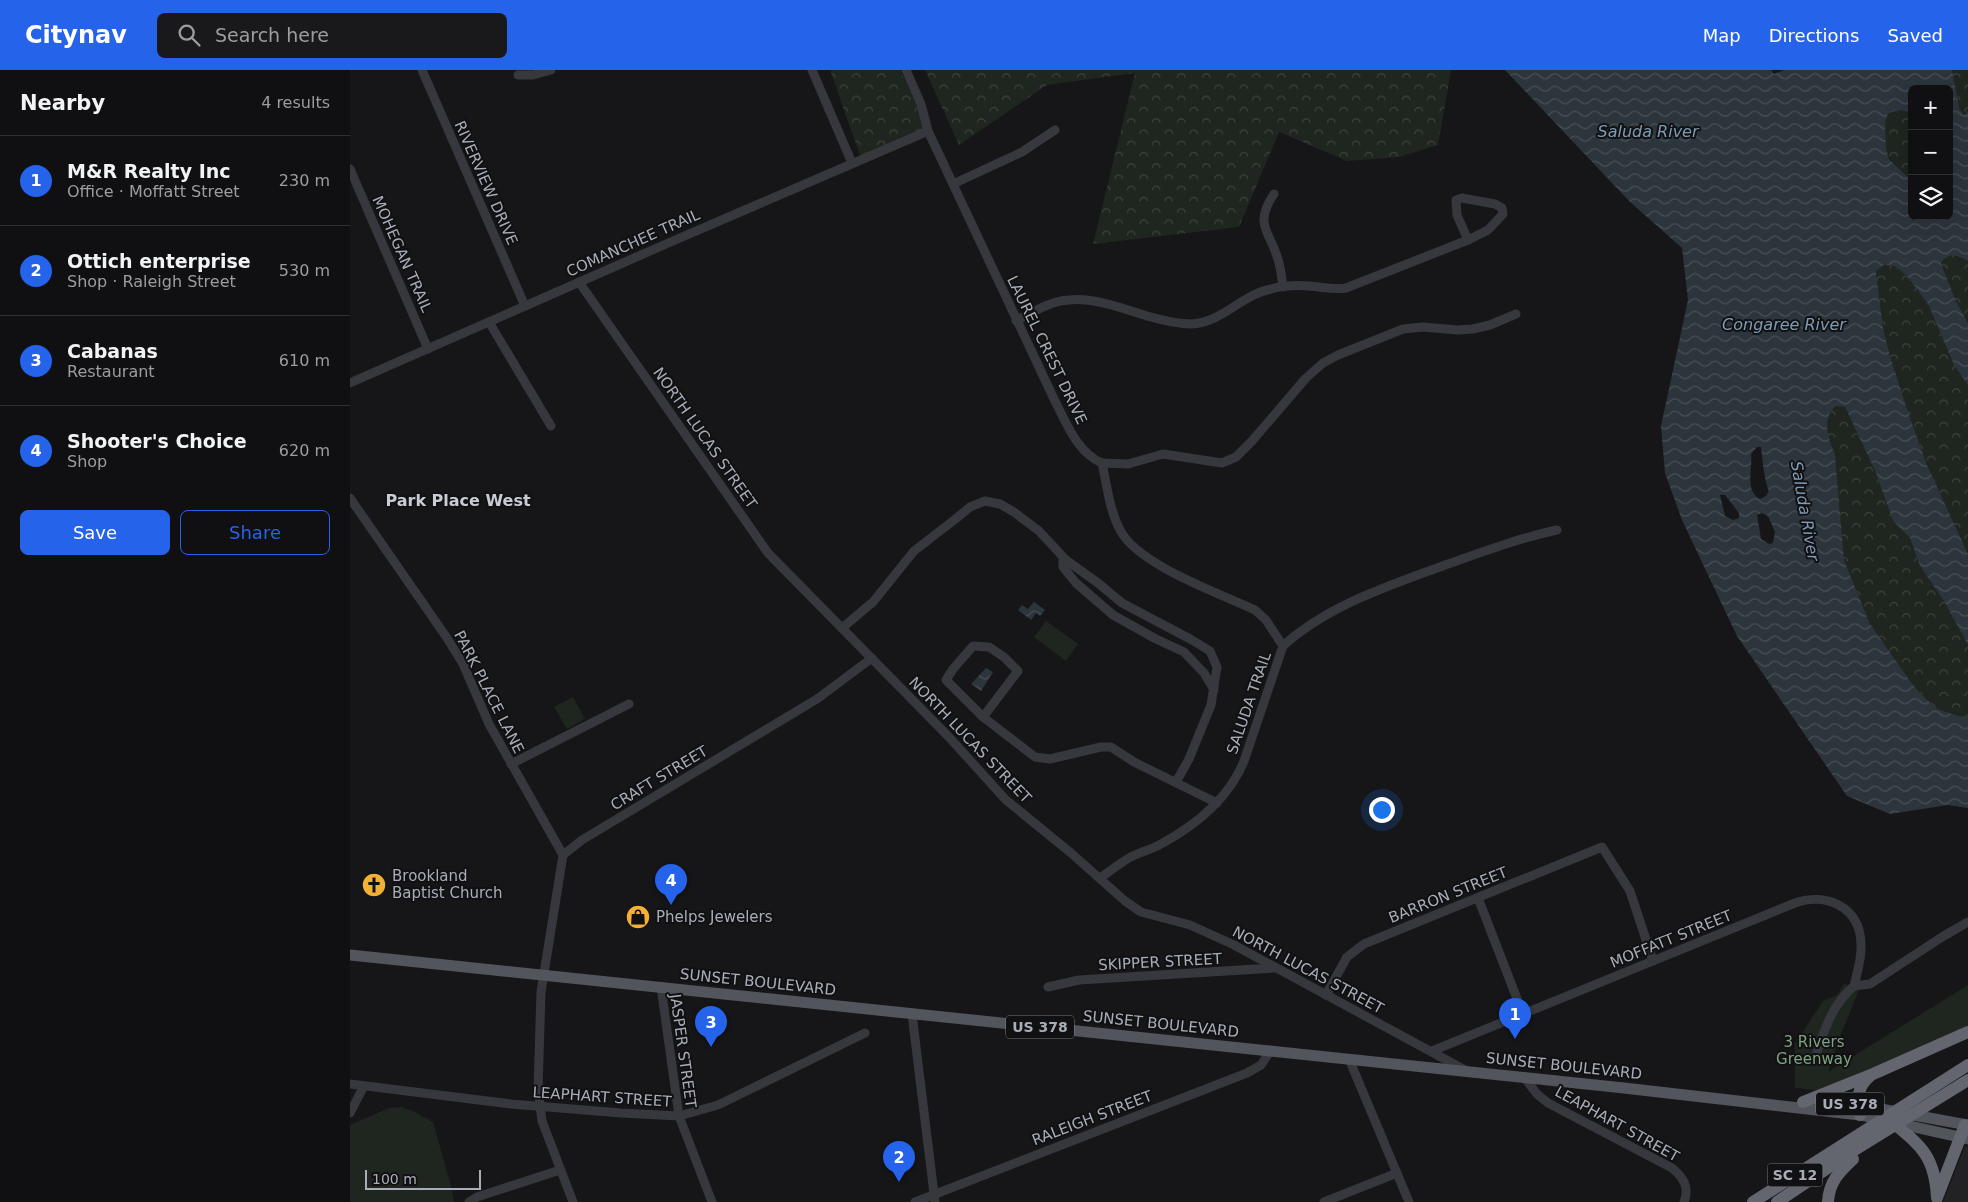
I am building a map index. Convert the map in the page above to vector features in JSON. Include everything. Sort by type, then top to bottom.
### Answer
[{"type":"highway","points":[[1803,1102],[1873,1074],[1968,1032]]},
{"type":"highway","name":"SC 12","points":[[1753,1202],[1968,1065]]},
{"type":"highway","points":[[1859,1110],[1858,1094],[1861,1087],[1873,1074]]},
{"type":"highway","points":[[1828,1202],[1828,1193],[1833,1179],[1857,1152],[1890,1125],[1968,1080]]},
{"type":"highway","points":[[1890,1125],[1915,1141],[1930,1161],[1936,1181],[1936,1200]]},
{"type":"highway","points":[[1936,1200],[1964,1138],[1966,1125]]},
{"type":"highway","name":"SC 12","points":[[1776,1202],[1857,1152]]},
{"type":"main road","name":"SUNSET BOULEVARD","points":[[350,955],[1465,1070],[1730,1101],[1859,1110],[1890,1125],[1964,1138]]},
{"type":"main road","name":"SUNSET BOULEVARD","points":[[1730,1101],[1754,1099],[1803,1102],[1966,1125]]},
{"type":"street","name":"RIVERVIEW DRIVE","points":[[422,70],[525,306]]},
{"type":"street","points":[[518,75],[533,75],[551,70]]},
{"type":"street","points":[[812,70],[852,163]]},
{"type":"street","name":"LAUREL CREST DRIVE","points":[[906,70],[921,104],[928,131],[1016,321],[1072,434],[1087,454],[1102,463]]},
{"type":"street","points":[[953,184],[1022,152],[1055,130]]},
{"type":"street","name":"COMANCHEE TRAIL","points":[[350,384],[579,282],[928,131]]},
{"type":"street","name":"MOHEGAN TRAIL","points":[[350,170],[428,349]]},
{"type":"street","points":[[1274,194],[1266,204],[1263,218],[1279,263],[1283,287]]},
{"type":"street","points":[[1016,321],[1047,305],[1076,299],[1105,304],[1169,322],[1198,323],[1219,317],[1257,293],[1283,287],[1346,288],[1468,240],[1494,226],[1503,214],[1502,208],[1495,204],[1462,198],[1456,200],[1457,215],[1468,240]]},
{"type":"street","name":"NORTH LUCAS STREET","points":[[579,282],[768,553],[948,736],[1006,800],[1141,912],[1190,925],[1234,945],[1465,1070]]},
{"type":"street","points":[[1283,646],[1266,620],[1255,610],[1159,565],[1140,552],[1126,539],[1120,531],[1110,504],[1102,463],[1128,464],[1163,454],[1222,463],[1236,457],[1306,378],[1323,363],[1338,355],[1404,329],[1423,327],[1456,330],[1474,329],[1490,326],[1516,314]]},
{"type":"street","points":[[489,322],[552,426]]},
{"type":"street","name":"PARK PLACE LANE","points":[[350,498],[459,658],[489,724],[563,855]]},
{"type":"street","points":[[842,628],[873,602],[914,551],[978,504],[993,501],[1014,512],[1044,537],[1062,558],[1098,583],[1122,603],[1192,640],[1210,652],[1217,667],[1212,705],[1189,759],[1176,782]]},
{"type":"street","name":"SALUDA TRAIL","points":[[1100,878],[1130,858],[1171,838],[1217,803],[1227,792],[1239,774],[1283,646],[1319,619],[1380,590],[1506,543],[1558,530]]},
{"type":"street","points":[[1062,558],[1062,566],[1076,583],[1113,615],[1184,652],[1204,673],[1214,690]]},
{"type":"street","points":[[983,716],[1018,671],[1012,664],[988,647],[972,646],[946,680],[983,716],[1028,753],[1042,759],[1058,758],[1101,747],[1111,747],[1134,762],[1217,803]]},
{"type":"street","name":"CRAFT STREET","points":[[563,855],[582,840],[817,699],[872,658]]},
{"type":"street","points":[[511,764],[628,704]]},
{"type":"street","name":"BARRON STREET","points":[[1326,995],[1343,963],[1358,947],[1602,847],[1630,891],[1653,961]]},
{"type":"street","points":[[563,855],[541,992],[539,1106],[549,1141],[573,1202]]},
{"type":"street","points":[[1478,898],[1523,1014]]},
{"type":"street","name":"MOFFATT STREET","points":[[1432,1051],[1795,903],[1812,899],[1827,899],[1846,910],[1859,930],[1861,952],[1854,986]]},
{"type":"street","points":[[1814,1061],[1829,1016],[1846,992],[1854,986],[1870,984],[1968,922]]},
{"type":"street","name":"SKIPPER STREET","points":[[1048,987],[1079,980],[1274,968]]},
{"type":"street","name":"JASPER STREET","points":[[661,987],[679,1116],[712,1202]]},
{"type":"street","points":[[912,1014],[934,1198]]},
{"type":"street","name":"LEAPHART STREET","points":[[350,1084],[621,1114],[679,1116],[718,1105],[865,1033]]},
{"type":"street","name":"RALEIGH STREET","points":[[915,1202],[934,1198],[1247,1073],[1261,1065],[1271,1050]]},
{"type":"street","points":[[1349,1059],[1408,1202]]},
{"type":"street","name":"LEAPHART STREET","points":[[1524,1077],[1537,1094],[1548,1103],[1672,1168],[1682,1178],[1686,1186],[1685,1201]]},
{"type":"street","points":[[350,1113],[364,1086]]},
{"type":"street","points":[[469,1202],[477,1197],[560,1170]]},
{"type":"street","points":[[1324,1202],[1397,1173]]},
{"type":"shaded area","points":[[1965,1146],[1968,1147],[1968,1202],[1943,1202]]},
{"type":"green space","points":[[830,70],[900,70],[930,132],[861,158]]},
{"type":"green space","points":[[925,70],[1451,70],[1438,145],[1399,157],[1347,161],[1279,132],[1239,227],[1093,244],[1135,73],[1047,85],[959,145]]},
{"type":"green space","points":[[1952,70],[1968,70],[1968,111],[1964,115],[1960,110]]},
{"type":"green space","points":[[1895,110],[1908,112],[1908,177],[1890,159],[1886,149],[1885,122],[1888,114]]},
{"type":"green space","points":[[1951,254],[1968,261],[1968,323],[1956,301],[1941,262],[1945,256]]},
{"type":"green space","points":[[1884,265],[1895,266],[1906,275],[1928,304],[1954,365],[1968,385],[1968,554],[1927,465],[1890,356],[1883,328],[1876,271]]},
{"type":"green space","points":[[1836,406],[1845,407],[1876,473],[1893,521],[1910,538],[1920,566],[1944,601],[1968,645],[1968,717],[1958,717],[1937,709],[1925,698],[1913,685],[1870,624],[1844,560],[1835,454],[1827,429],[1828,416]]},
{"type":"green space","points":[[1046,621],[1078,644],[1066,661],[1034,637]]},
{"type":"green space","points":[[573,697],[585,719],[567,729],[554,707]]},
{"type":"green space","name":"3 Rivers Greenway","points":[[1844,984],[1860,987],[1828,1072],[1968,985],[1968,1026],[1825,1091],[1795,1088],[1795,1044],[1823,1001],[1837,995]]},
{"type":"green space","points":[[401,1107],[433,1122],[454,1202],[350,1202],[350,1125],[389,1108]]},
{"type":"water","name":"Congaree River","points":[[1505,70],[1771,70],[1774,74],[1784,70],[1952,70],[1960,110],[1964,115],[1968,111],[1968,261],[1957,256],[1950,256],[1941,263],[1956,301],[1968,323],[1968,385],[1954,365],[1928,304],[1906,275],[1895,266],[1884,265],[1876,271],[1883,328],[1908,412],[1927,465],[1968,554],[1968,645],[1944,601],[1920,566],[1910,538],[1893,521],[1876,473],[1845,407],[1836,406],[1831,411],[1827,429],[1835,454],[1844,560],[1870,624],[1913,685],[1925,698],[1937,709],[1958,716],[1968,717],[1968,808],[1948,805],[1890,814],[1847,796],[1737,636],[1682,520],[1665,473],[1661,426],[1688,300],[1682,248],[1630,202]],"holes":[[[1757,447],[1761,447],[1769,491],[1766,496],[1760,499],[1752,490],[1750,479],[1751,454]],[[1720,495],[1725,495],[1739,513],[1739,518],[1733,520],[1725,516]],[[1762,513],[1768,516],[1775,532],[1773,543],[1769,544],[1761,539],[1757,515]]]},
{"type":"water","points":[[1034,602],[1045,610],[1040,616],[1036,613],[1031,620],[1018,610],[1022,605],[1028,609]]},
{"type":"water","points":[[986,668],[993,672],[981,691],[971,684]]},
{"type":"place","name":"Brookland Baptist Church","points":[[374,885]]},
{"type":"place","name":"Shooter's Choice","points":[[671,905]]},
{"type":"place","name":"Phelps Jewelers","points":[[638,917]]},
{"type":"place","name":"M&R Realty Inc","points":[[1515,1039]]},
{"type":"place","name":"Cabanas","points":[[711,1047]]},
{"type":"place","name":"Ottich enterprise","points":[[899,1182]]},
{"type":"district","name":"Park Place West","points":[[458,500]]},
{"type":"water label","name":"Saluda River","points":[[1648,131]]},
{"type":"water label","name":"Saluda River","points":[[1805,511]]}]
